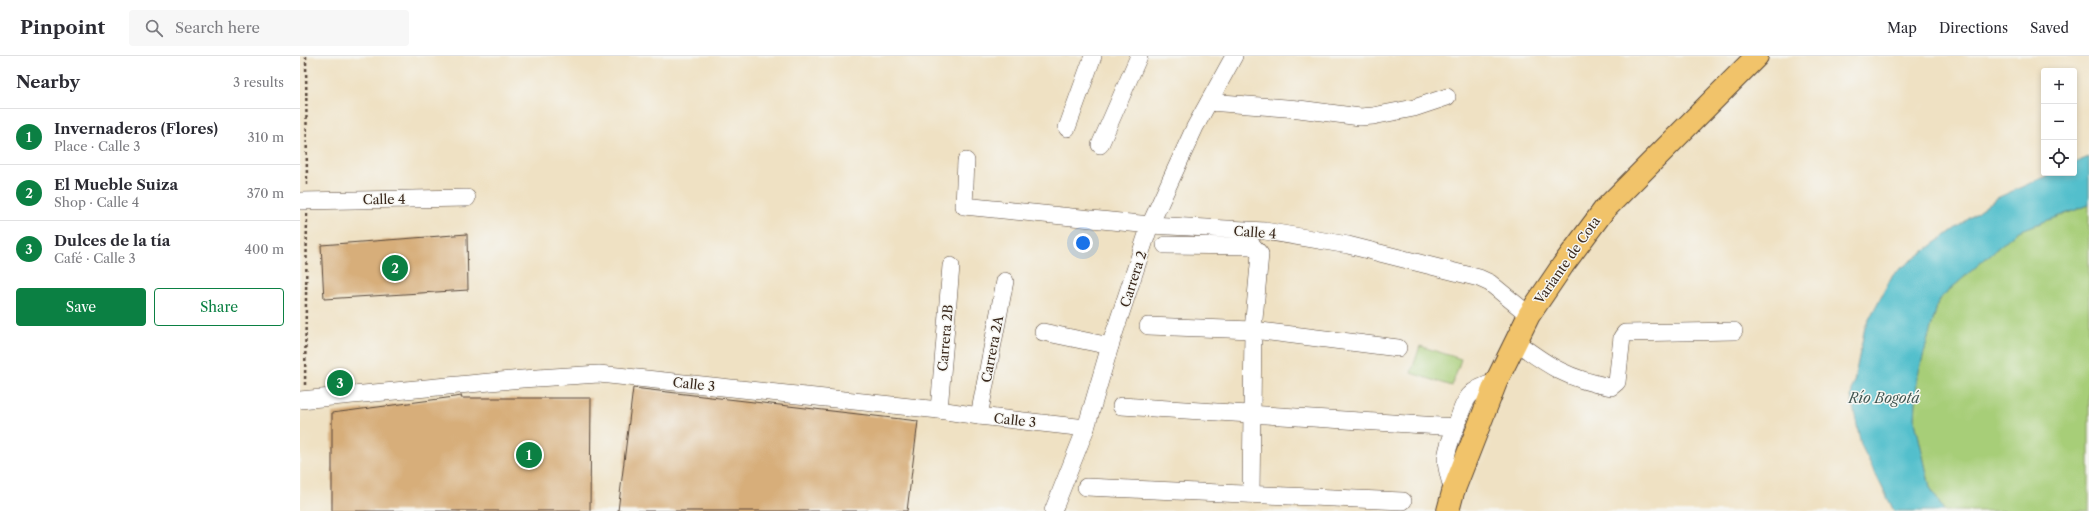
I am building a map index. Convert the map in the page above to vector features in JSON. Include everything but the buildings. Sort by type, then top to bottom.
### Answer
[{"type":"main road","name":"Variante de Cota","points":[[1451,502],[1496,382],[1529,315],[1563,264],[1604,210],[1757,56]]},
{"type":"street","points":[[1067,128],[1093,56]]},
{"type":"street","points":[[1100,145],[1139,56]]},
{"type":"street","name":"Carrera 2","points":[[1053,511],[1086,428],[1110,346],[1150,225],[1209,102],[1234,56]]},
{"type":"street","points":[[1209,102],[1299,109],[1360,117],[1414,108],[1447,98]]},
{"type":"street","name":"Calle 4","points":[[966,161],[962,204],[964,206],[1150,225],[1265,231],[1348,245],[1480,278],[1490,283],[1529,315]]},
{"type":"street","name":"Calle 4","points":[[303,201],[467,198]]},
{"type":"street","points":[[1165,245],[1253,246],[1260,254],[1253,330],[1251,494]]},
{"type":"street","name":"Carrera 2B","points":[[939,410],[951,266]]},
{"type":"street","name":"Carrera 2A","points":[[979,416],[1005,281]]},
{"type":"street","points":[[1148,326],[1253,330],[1398,348]]},
{"type":"street","points":[[1516,342],[1563,373],[1586,382],[1611,387],[1617,382],[1622,337],[1625,332],[1734,331]]},
{"type":"street","points":[[1043,332],[1110,346]]},
{"type":"street","name":"Calle 3","points":[[302,400],[522,379],[599,374],[939,410],[1086,428]]},
{"type":"street","points":[[1451,502],[1446,460],[1448,447],[1462,406],[1468,396],[1480,386],[1496,382]]},
{"type":"street","points":[[1121,406],[1456,426]]},
{"type":"street","points":[[1086,487],[1403,501]]},
{"type":"path","points":[[302,400],[303,201],[306,56]]},
{"type":"green space","points":[[2089,205],[2089,511],[1944,511],[1930,487],[1915,421],[1917,378],[1939,299],[2016,232]]},
{"type":"green space","points":[[1420,346],[1461,359],[1452,386],[1411,373]]},
{"type":"water","name":"Río Bogotá","points":[[2089,157],[2089,205],[2016,232],[1939,299],[1917,378],[1915,421],[1930,487],[1944,511],[1894,511],[1861,445],[1851,396],[1865,327],[1893,274],[1997,198],[2046,176],[2077,176],[2077,162]]},
{"type":"place","name":"El Mueble Suiza","points":[[395,268]]},
{"type":"place","name":"Dulces de la tía","points":[[340,383]]},
{"type":"place","name":"Invernaderos (Flores)","points":[[529,455]]}]
